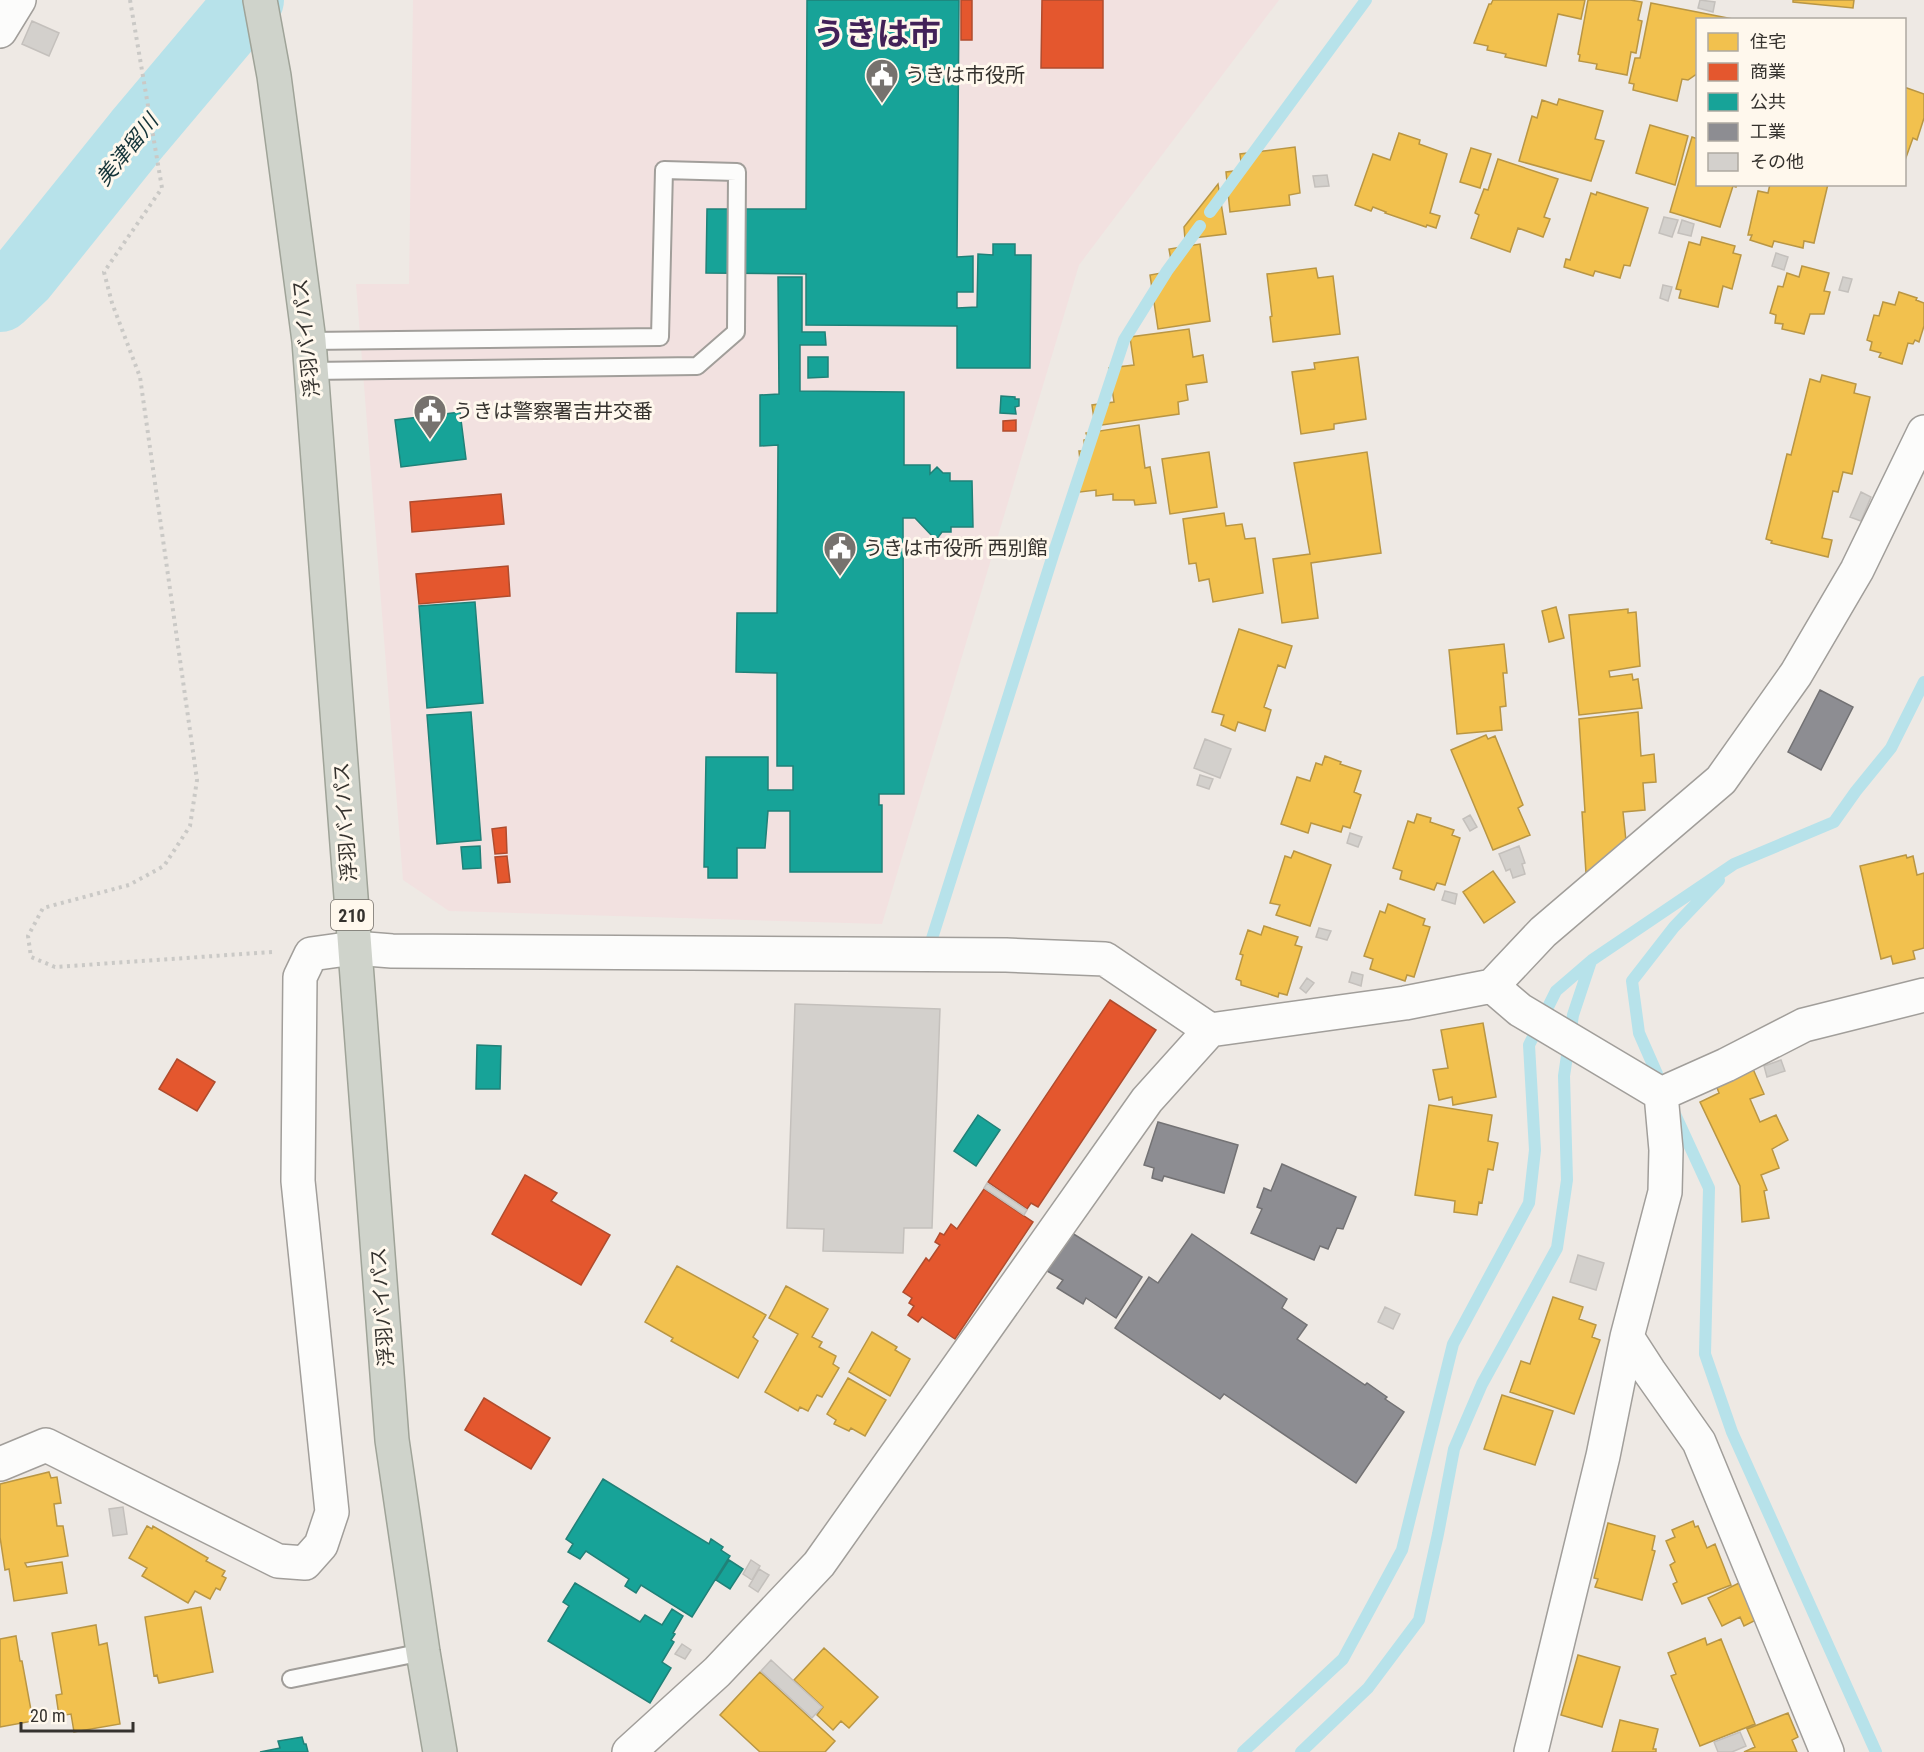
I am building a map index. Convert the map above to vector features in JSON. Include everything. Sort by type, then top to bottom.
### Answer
[{"type":"highway","name":"浮羽バイパス","points":[[260,0],[274,76],[310,356],[392,1440],[440,1752]]},
{"type":"street","points":[[0,31],[19,0]]},
{"type":"street","points":[[629,1752],[717,1672],[819,1564],[1147,1100],[1210,1030],[1405,1003],[1492,986],[1543,932],[1721,780],[1796,675],[1857,570],[1924,432]]},
{"type":"street","points":[[0,1464],[46,1446],[278,1561],[305,1563],[321,1545],[332,1512],[298,1180],[300,977],[311,954],[354,948],[392,951],[1005,955],[1105,959],[1210,1030]]},
{"type":"street","points":[[1492,986],[1520,1010],[1661,1094]]},
{"type":"street","points":[[1661,1094],[1726,1065],[1804,1025],[1924,995]]},
{"type":"street","points":[[1532,1752],[1603,1456],[1627,1337],[1665,1192],[1666,1150],[1661,1094]]},
{"type":"street","points":[[1627,1337],[1648,1371],[1699,1442],[1827,1752]]},
{"type":"lane","points":[[664,170],[737,172],[736,332],[697,366],[310,356],[660,337],[664,170]]},
{"type":"lane","points":[[291,1678],[423,1652]]},
{"type":"path","points":[[130,0],[162,188],[104,273],[112,303],[140,377],[197,780],[190,826],[164,866],[129,885],[42,908],[28,936],[31,957],[56,967],[290,951],[311,954]]},
{"type":"shaded area","points":[[413,0],[1279,0],[1079,265],[882,924],[449,911],[403,880],[356,284],[409,284]]},
{"type":"building: 住宅","points":[[1493,0],[1585,0],[1581,19],[1558,14],[1546,66],[1505,57],[1506,54],[1487,50],[1488,46],[1474,43],[1489,4]]},
{"type":"building: 住宅","points":[[1588,0],[1642,2],[1638,20],[1642,21],[1636,53],[1631,52],[1627,75],[1596,69],[1597,64],[1579,61],[1580,55],[1578,54]]},
{"type":"building: 住宅","points":[[1793,0],[1854,0],[1853,8],[1793,2]]},
{"type":"building: 住宅","points":[[1651,3],[1728,18],[1696,18],[1696,74],[1688,80],[1682,79],[1677,101],[1633,90],[1634,84],[1629,83],[1635,58],[1640,58]]},
{"type":"building: 住宅","points":[[1906,88],[1924,94],[1924,118],[1917,140],[1913,138],[1906,157]]},
{"type":"building: 住宅","points":[[1559,99],[1603,111],[1595,139],[1604,141],[1591,181],[1519,161],[1532,116],[1537,118],[1542,100],[1557,105]]},
{"type":"building: 住宅","points":[[1650,125],[1688,136],[1675,185],[1636,173]]},
{"type":"building: 住宅","points":[[1399,133],[1420,140],[1419,144],[1447,154],[1430,213],[1440,216],[1436,228],[1427,225],[1426,227],[1373,207],[1371,211],[1355,205],[1373,154],[1390,160]]},
{"type":"building: 住宅","points":[[1692,137],[1696,138],[1696,186],[1733,186],[1720,227],[1670,212]]},
{"type":"building: 住宅","points":[[1295,147],[1300,193],[1289,195],[1290,205],[1230,212],[1226,172],[1242,170],[1240,154]]},
{"type":"building: 住宅","points":[[1471,148],[1491,154],[1480,188],[1460,182]]},
{"type":"building: 住宅","points":[[1498,159],[1558,179],[1544,217],[1550,219],[1543,237],[1518,228],[1510,252],[1471,238],[1479,215],[1475,213],[1484,189],[1488,190]]},
{"type":"building: 住宅","points":[[1218,184],[1226,234],[1185,239],[1184,227]]},
{"type":"building: 住宅","points":[[1770,186],[1828,186],[1814,243],[1804,241],[1803,248],[1774,241],[1772,247],[1750,240],[1752,235],[1748,235],[1758,191],[1768,193]]},
{"type":"building: 住宅","points":[[1597,192],[1648,208],[1630,266],[1624,265],[1620,278],[1595,271],[1593,276],[1564,267],[1566,259],[1570,260],[1591,193],[1596,195]]},
{"type":"building: 住宅","points":[[1702,237],[1735,246],[1733,253],[1741,255],[1732,289],[1723,286],[1718,307],[1679,298],[1681,290],[1676,289],[1689,242],[1700,245]]},
{"type":"building: 住宅","points":[[1200,244],[1210,321],[1158,329],[1150,275],[1173,271],[1169,249]]},
{"type":"building: 住宅","points":[[1802,266],[1829,273],[1824,291],[1830,292],[1824,314],[1810,314],[1804,334],[1782,329],[1783,324],[1775,323],[1776,315],[1770,313],[1778,286],[1783,287],[1787,273],[1799,277]]},
{"type":"building: 住宅","points":[[1316,268],[1318,278],[1333,276],[1340,334],[1273,342],[1267,274]]},
{"type":"building: 住宅","points":[[1899,292],[1924,303],[1924,326],[1919,342],[1915,340],[1913,344],[1908,343],[1902,364],[1879,357],[1881,353],[1870,350],[1872,342],[1867,340],[1874,315],[1879,316],[1883,302],[1895,305]]},
{"type":"building: 住宅","points":[[1189,329],[1193,357],[1203,355],[1207,382],[1186,385],[1188,400],[1178,402],[1179,414],[1095,426],[1092,405],[1114,402],[1109,368],[1134,365],[1130,337]]},
{"type":"building: 住宅","points":[[1358,357],[1366,419],[1334,424],[1334,429],[1301,434],[1292,372],[1315,369],[1314,363]]},
{"type":"building: 住宅","points":[[1822,375],[1856,384],[1854,393],[1870,397],[1852,474],[1843,472],[1838,492],[1833,491],[1822,538],[1832,540],[1828,557],[1771,543],[1772,541],[1766,539],[1787,454],[1791,455],[1810,379],[1820,382]]},
{"type":"building: 住宅","points":[[1139,425],[1145,468],[1150,467],[1156,503],[1135,505],[1134,500],[1113,500],[1113,494],[1096,496],[1096,490],[1080,492],[1078,478],[1082,478],[1079,451],[1085,451],[1084,440],[1088,439],[1086,433]]},
{"type":"building: 住宅","points":[[1209,452],[1217,507],[1170,514],[1162,459]]},
{"type":"building: 住宅","points":[[1367,452],[1381,553],[1311,563],[1318,618],[1282,623],[1273,559],[1310,554],[1294,463]]},
{"type":"building: 住宅","points":[[1224,513],[1226,526],[1242,524],[1245,539],[1255,538],[1263,593],[1213,602],[1209,579],[1199,581],[1196,563],[1189,564],[1183,519]]},
{"type":"building: 住宅","points":[[1556,607],[1564,638],[1549,642],[1542,611]]},
{"type":"building: 住宅","points":[[1628,609],[1628,613],[1636,612],[1640,666],[1609,671],[1610,677],[1632,674],[1633,680],[1638,679],[1642,708],[1579,715],[1569,615]]},
{"type":"building: 住宅","points":[[1239,629],[1292,646],[1285,668],[1278,665],[1264,707],[1271,710],[1265,731],[1238,722],[1235,731],[1221,725],[1224,715],[1212,712]]},
{"type":"building: 住宅","points":[[1504,644],[1507,673],[1503,673],[1506,706],[1500,707],[1502,730],[1457,734],[1449,650]]},
{"type":"building: 住宅","points":[[1638,712],[1641,756],[1654,754],[1656,782],[1643,783],[1645,810],[1623,812],[1626,841],[1591,872],[1586,873],[1579,719]]},
{"type":"building: 住宅","points":[[1486,735],[1488,739],[1495,736],[1523,805],[1518,808],[1530,835],[1493,850],[1451,750]]},
{"type":"building: 住宅","points":[[1325,756],[1361,771],[1354,792],[1361,795],[1350,828],[1343,826],[1341,832],[1311,823],[1308,833],[1281,824],[1297,777],[1310,781],[1316,763],[1322,765]]},
{"type":"building: 住宅","points":[[1417,814],[1431,818],[1430,822],[1454,830],[1452,835],[1460,838],[1445,885],[1437,883],[1434,890],[1400,879],[1402,871],[1393,868],[1408,821],[1414,823]]},
{"type":"building: 住宅","points":[[1294,851],[1331,865],[1310,926],[1276,915],[1280,905],[1270,903],[1285,856],[1291,858]]},
{"type":"building: 住宅","points":[[1906,855],[1907,858],[1913,856],[1917,875],[1924,873],[1924,948],[1913,951],[1915,959],[1893,964],[1891,956],[1881,959],[1860,866]]},
{"type":"building: 住宅","points":[[1493,871],[1515,902],[1484,923],[1463,892]]},
{"type":"building: 住宅","points":[[1388,904],[1425,919],[1423,925],[1430,927],[1414,977],[1407,975],[1405,981],[1370,969],[1373,959],[1364,956],[1380,911],[1385,913]]},
{"type":"building: 住宅","points":[[1264,926],[1298,937],[1295,945],[1302,947],[1287,995],[1279,993],[1278,997],[1241,985],[1241,981],[1236,979],[1243,955],[1240,954],[1248,930],[1261,935]]},
{"type":"building: 住宅","points":[[1483,1023],[1496,1097],[1453,1105],[1452,1097],[1439,1100],[1433,1070],[1448,1068],[1441,1030]]},
{"type":"building: 住宅","points":[[1753,1069],[1764,1094],[1750,1099],[1760,1122],[1776,1115],[1788,1140],[1772,1149],[1779,1168],[1761,1175],[1767,1190],[1764,1191],[1769,1218],[1742,1222],[1740,1186],[1700,1102],[1719,1093],[1716,1085]]},
{"type":"building: 住宅","points":[[1429,1105],[1492,1115],[1488,1141],[1498,1143],[1493,1170],[1488,1169],[1482,1203],[1479,1202],[1477,1215],[1454,1212],[1455,1201],[1415,1195]]},
{"type":"building: 住宅","points":[[677,1266],[766,1315],[753,1337],[758,1341],[738,1378],[671,1341],[673,1338],[645,1322]]},
{"type":"building: 住宅","points":[[786,1286],[828,1309],[812,1337],[822,1342],[819,1347],[836,1356],[833,1364],[839,1368],[822,1397],[817,1395],[808,1411],[800,1407],[798,1411],[765,1392],[798,1334],[769,1318]]},
{"type":"building: 住宅","points":[[1553,1297],[1583,1307],[1579,1319],[1596,1325],[1592,1337],[1600,1340],[1574,1414],[1510,1392],[1521,1361],[1530,1364]]},
{"type":"building: 住宅","points":[[872,1332],[897,1347],[895,1350],[910,1359],[890,1396],[849,1372]]},
{"type":"building: 住宅","points":[[848,1378],[886,1400],[865,1436],[851,1428],[849,1431],[834,1424],[836,1420],[827,1414]]},
{"type":"building: 住宅","points":[[1502,1395],[1553,1411],[1535,1465],[1484,1449]]},
{"type":"building: 住宅","points":[[49,1472],[51,1478],[57,1477],[61,1503],[54,1504],[57,1526],[63,1526],[68,1556],[25,1563],[27,1567],[62,1562],[67,1593],[14,1601],[9,1569],[5,1570],[0,1537],[0,1484]]},
{"type":"building: 住宅","points":[[1693,1521],[1695,1527],[1698,1526],[1707,1548],[1715,1544],[1731,1585],[1682,1604],[1673,1584],[1677,1582],[1670,1565],[1675,1562],[1666,1541],[1675,1537],[1672,1530]]},
{"type":"building: 住宅","points":[[1608,1523],[1655,1536],[1652,1550],[1655,1551],[1642,1600],[1595,1587],[1598,1579],[1594,1578]]},
{"type":"building: 住宅","points":[[147,1526],[152,1529],[153,1526],[208,1558],[206,1561],[225,1571],[222,1576],[226,1578],[220,1590],[216,1588],[210,1599],[195,1591],[188,1603],[142,1576],[147,1568],[129,1558]]},
{"type":"building: 住宅","points":[[1739,1583],[1756,1620],[1744,1626],[1740,1617],[1722,1626],[1708,1598]]},
{"type":"building: 住宅","points":[[201,1607],[213,1672],[159,1683],[157,1675],[154,1676],[145,1617]]},
{"type":"building: 住宅","points":[[96,1625],[99,1645],[107,1643],[120,1724],[74,1732],[71,1714],[59,1716],[56,1695],[62,1694],[52,1633]]},
{"type":"building: 住宅","points":[[16,1636],[33,1721],[0,1727],[0,1639]]},
{"type":"building: 住宅","points":[[1705,1638],[1707,1645],[1721,1639],[1755,1724],[1700,1746],[1671,1676],[1676,1674],[1668,1653]]},
{"type":"building: 住宅","points":[[824,1648],[878,1697],[849,1728],[841,1721],[833,1730],[817,1715],[823,1707],[794,1680]]},
{"type":"building: 住宅","points":[[1578,1655],[1620,1667],[1602,1727],[1561,1715]]},
{"type":"building: 住宅","points":[[760,1672],[835,1741],[825,1752],[760,1752],[720,1715]]},
{"type":"building: 住宅","points":[[1788,1713],[1798,1737],[1792,1740],[1797,1752],[1744,1752],[1755,1747],[1747,1729]]},
{"type":"building: 住宅","points":[[1620,1720],[1658,1729],[1653,1749],[1656,1749],[1656,1752],[1612,1752]]},
{"type":"building: 商業","points":[[961,0],[972,0],[972,40],[961,40]]},
{"type":"building: 商業","points":[[1042,0],[1103,0],[1103,68],[1041,68]]},
{"type":"building: 商業","points":[[1016,420],[1016,431],[1003,431],[1003,421]]},
{"type":"building: 商業","points":[[501,494],[504,524],[412,532],[410,502]]},
{"type":"building: 商業","points":[[508,566],[510,596],[419,604],[416,574]]},
{"type":"building: 商業","points":[[506,827],[507,853],[495,854],[492,829]]},
{"type":"building: 商業","points":[[507,856],[510,882],[498,883],[495,857]]},
{"type":"building: 商業","points":[[1110,1000],[1156,1030],[1038,1207],[1031,1203],[1027,1209],[988,1182]]},
{"type":"building: 商業","points":[[177,1059],[215,1082],[197,1111],[159,1089]]},
{"type":"building: 商業","points":[[525,1175],[557,1193],[551,1201],[610,1235],[581,1285],[492,1234]]},
{"type":"building: 商業","points":[[984,1189],[1033,1222],[955,1339],[922,1317],[918,1322],[908,1315],[914,1306],[909,1303],[912,1298],[903,1292],[926,1258],[929,1261],[940,1245],[935,1242],[940,1233],[944,1235],[951,1224],[957,1229]]},
{"type":"building: 商業","points":[[484,1398],[550,1438],[531,1469],[465,1430]]},
{"type":"building: 公共","name":"うきは市役所","points":[[807,0],[959,0],[957,257],[973,256],[973,292],[957,292],[957,308],[977,307],[978,254],[993,255],[993,244],[1015,244],[1015,255],[1031,255],[1030,368],[957,368],[957,326],[806,325],[806,274],[706,273],[707,209],[806,209]]},
{"type":"building: 公共","name":"うきは市役所 西別館","points":[[778,277],[802,277],[802,332],[825,332],[826,345],[800,345],[800,391],[904,392],[904,465],[930,465],[930,474],[937,467],[943,473],[950,473],[950,481],[972,481],[973,527],[951,527],[951,532],[942,532],[936,540],[915,518],[903,518],[904,794],[879,794],[879,805],[882,805],[882,872],[790,872],[790,811],[768,811],[765,848],[737,848],[737,878],[708,878],[708,867],[704,867],[706,757],[768,757],[768,790],[793,790],[793,766],[777,766],[777,673],[736,672],[737,613],[777,613],[778,445],[760,446],[760,395],[779,394]]},
{"type":"building: 公共","points":[[808,357],[828,357],[828,377],[808,378]]},
{"type":"building: 公共","points":[[1001,396],[1019,399],[1019,406],[1015,407],[1016,414],[1000,413]]},
{"type":"building: 公共","name":"うきは警察署吉井交番","points":[[460,412],[466,459],[401,467],[395,420]]},
{"type":"building: 公共","points":[[475,602],[483,703],[427,708],[419,606]]},
{"type":"building: 公共","points":[[471,712],[481,840],[437,844],[427,715]]},
{"type":"building: 公共","points":[[480,846],[481,868],[463,869],[461,847]]},
{"type":"building: 公共","points":[[477,1045],[501,1046],[500,1089],[476,1089]]},
{"type":"building: 公共","points":[[978,1115],[1000,1130],[976,1166],[954,1151]]},
{"type":"building: 公共","points":[[603,1479],[709,1544],[711,1539],[723,1547],[721,1550],[730,1556],[692,1617],[641,1585],[636,1593],[625,1586],[629,1579],[586,1551],[580,1559],[568,1552],[573,1544],[566,1539]]},
{"type":"building: 公共","points":[[729,1560],[743,1569],[730,1589],[716,1580]]},
{"type":"building: 公共","points":[[575,1583],[640,1622],[645,1615],[662,1625],[672,1609],[683,1616],[673,1633],[675,1634],[671,1640],[674,1642],[662,1662],[671,1668],[650,1703],[548,1641],[569,1606],[563,1602]]},
{"type":"building: 公共","points":[[302,1737],[308,1752],[260,1752],[280,1748],[278,1741]]},
{"type":"building: 工業","points":[[1820,690],[1853,707],[1821,770],[1788,752]]},
{"type":"building: 工業","points":[[1158,1122],[1238,1145],[1224,1193],[1164,1176],[1162,1181],[1152,1178],[1154,1168],[1144,1165]]},
{"type":"building: 工業","points":[[1282,1164],[1356,1197],[1343,1229],[1337,1228],[1328,1249],[1320,1246],[1314,1260],[1251,1233],[1262,1209],[1257,1207],[1264,1188],[1271,1191]]},
{"type":"building: 工業","points":[[1072,1233],[1142,1277],[1116,1318],[1086,1298],[1083,1304],[1057,1288],[1063,1280],[1047,1271]]},
{"type":"building: 工業","points":[[1192,1234],[1287,1299],[1282,1308],[1307,1325],[1297,1339],[1365,1385],[1367,1383],[1404,1412],[1356,1483],[1224,1394],[1220,1399],[1115,1328],[1149,1277],[1158,1283]]},
{"type":"building: その他","points":[[1700,0],[1715,2],[1713,12],[1698,8]]},
{"type":"building: その他","points":[[32,21],[59,33],[49,56],[22,44]]},
{"type":"building: その他","points":[[1327,175],[1329,186],[1315,187],[1313,176]]},
{"type":"building: その他","points":[[1664,217],[1678,220],[1672,237],[1659,233]]},
{"type":"building: その他","points":[[1682,220],[1694,224],[1691,236],[1678,233]]},
{"type":"building: その他","points":[[1776,253],[1788,257],[1784,270],[1772,266]]},
{"type":"building: その他","points":[[1843,277],[1852,279],[1848,292],[1839,290]]},
{"type":"building: その他","points":[[1663,285],[1672,287],[1668,301],[1660,298]]},
{"type":"building: その他","points":[[1861,492],[1871,497],[1861,521],[1850,517]]},
{"type":"building: その他","points":[[1205,739],[1231,749],[1220,778],[1194,768]]},
{"type":"building: その他","points":[[1200,775],[1213,779],[1209,789],[1197,785]]},
{"type":"building: その他","points":[[1470,815],[1477,827],[1470,831],[1463,819]]},
{"type":"building: その他","points":[[1350,833],[1362,837],[1358,847],[1347,843]]},
{"type":"building: その他","points":[[1519,846],[1525,863],[1522,864],[1525,874],[1513,878],[1510,869],[1506,871],[1499,854]]},
{"type":"building: その他","points":[[1445,891],[1457,894],[1455,904],[1442,900]]},
{"type":"building: その他","points":[[1319,928],[1331,931],[1327,940],[1316,937]]},
{"type":"building: その他","points":[[1352,972],[1363,975],[1361,986],[1349,982]]},
{"type":"building: その他","points":[[1307,978],[1314,983],[1306,993],[1300,988]]},
{"type":"building: その他","points":[[795,1004],[940,1009],[932,1228],[904,1228],[903,1253],[823,1251],[824,1229],[787,1228]]},
{"type":"building: その他","points":[[1781,1060],[1785,1071],[1767,1077],[1764,1066]]},
{"type":"building: その他","points":[[987,1183],[1027,1210],[1024,1215],[984,1188]]},
{"type":"building: その他","points":[[1578,1255],[1604,1263],[1596,1290],[1570,1282]]},
{"type":"building: その他","points":[[1385,1307],[1400,1314],[1393,1329],[1378,1322]]},
{"type":"building: その他","points":[[123,1507],[127,1534],[113,1536],[109,1509]]},
{"type":"building: その他","points":[[751,1560],[760,1566],[752,1580],[743,1574]]},
{"type":"building: その他","points":[[759,1569],[769,1575],[758,1592],[749,1586]]},
{"type":"building: その他","points":[[682,1644],[691,1650],[685,1659],[675,1654]]},
{"type":"building: その他","points":[[771,1660],[822,1707],[812,1718],[761,1671]]},
{"type":"building: その他","points":[[1740,1732],[1746,1746],[1732,1752],[1718,1752],[1714,1742]]},
{"type":"waterway","name":"美津留川","points":[[0,298],[23,276],[138,133],[250,0]]},
{"type":"waterway","points":[[1210,212],[1366,0]]},
{"type":"waterway","points":[[929,948],[1053,555],[1124,340],[1167,271],[1200,226]]},
{"type":"waterway","points":[[1243,1752],[1343,1659],[1402,1550],[1453,1344],[1529,1203],[1535,1150],[1529,1045],[1556,991],[1592,960],[1734,864],[1834,822],[1891,748],[1924,682]]},
{"type":"waterway","points":[[1657,1074],[1639,1033],[1632,981],[1674,927],[1719,880]]},
{"type":"waterway","points":[[1301,1752],[1368,1688],[1419,1620],[1454,1449],[1482,1384],[1557,1248],[1567,1180],[1564,1076],[1573,1015],[1591,961]]},
{"type":"waterway","points":[[1674,1112],[1709,1188],[1705,1354],[1732,1432],[1876,1752]]},
{"type":"place","name":"うきは市役所","points":[[882,104]]},
{"type":"place","name":"うきは警察署吉井交番","points":[[430,440]]},
{"type":"place","name":"うきは市役所 西別館","points":[[840,577]]},
{"type":"district","name":"うきは市","points":[[877,34]]}]
